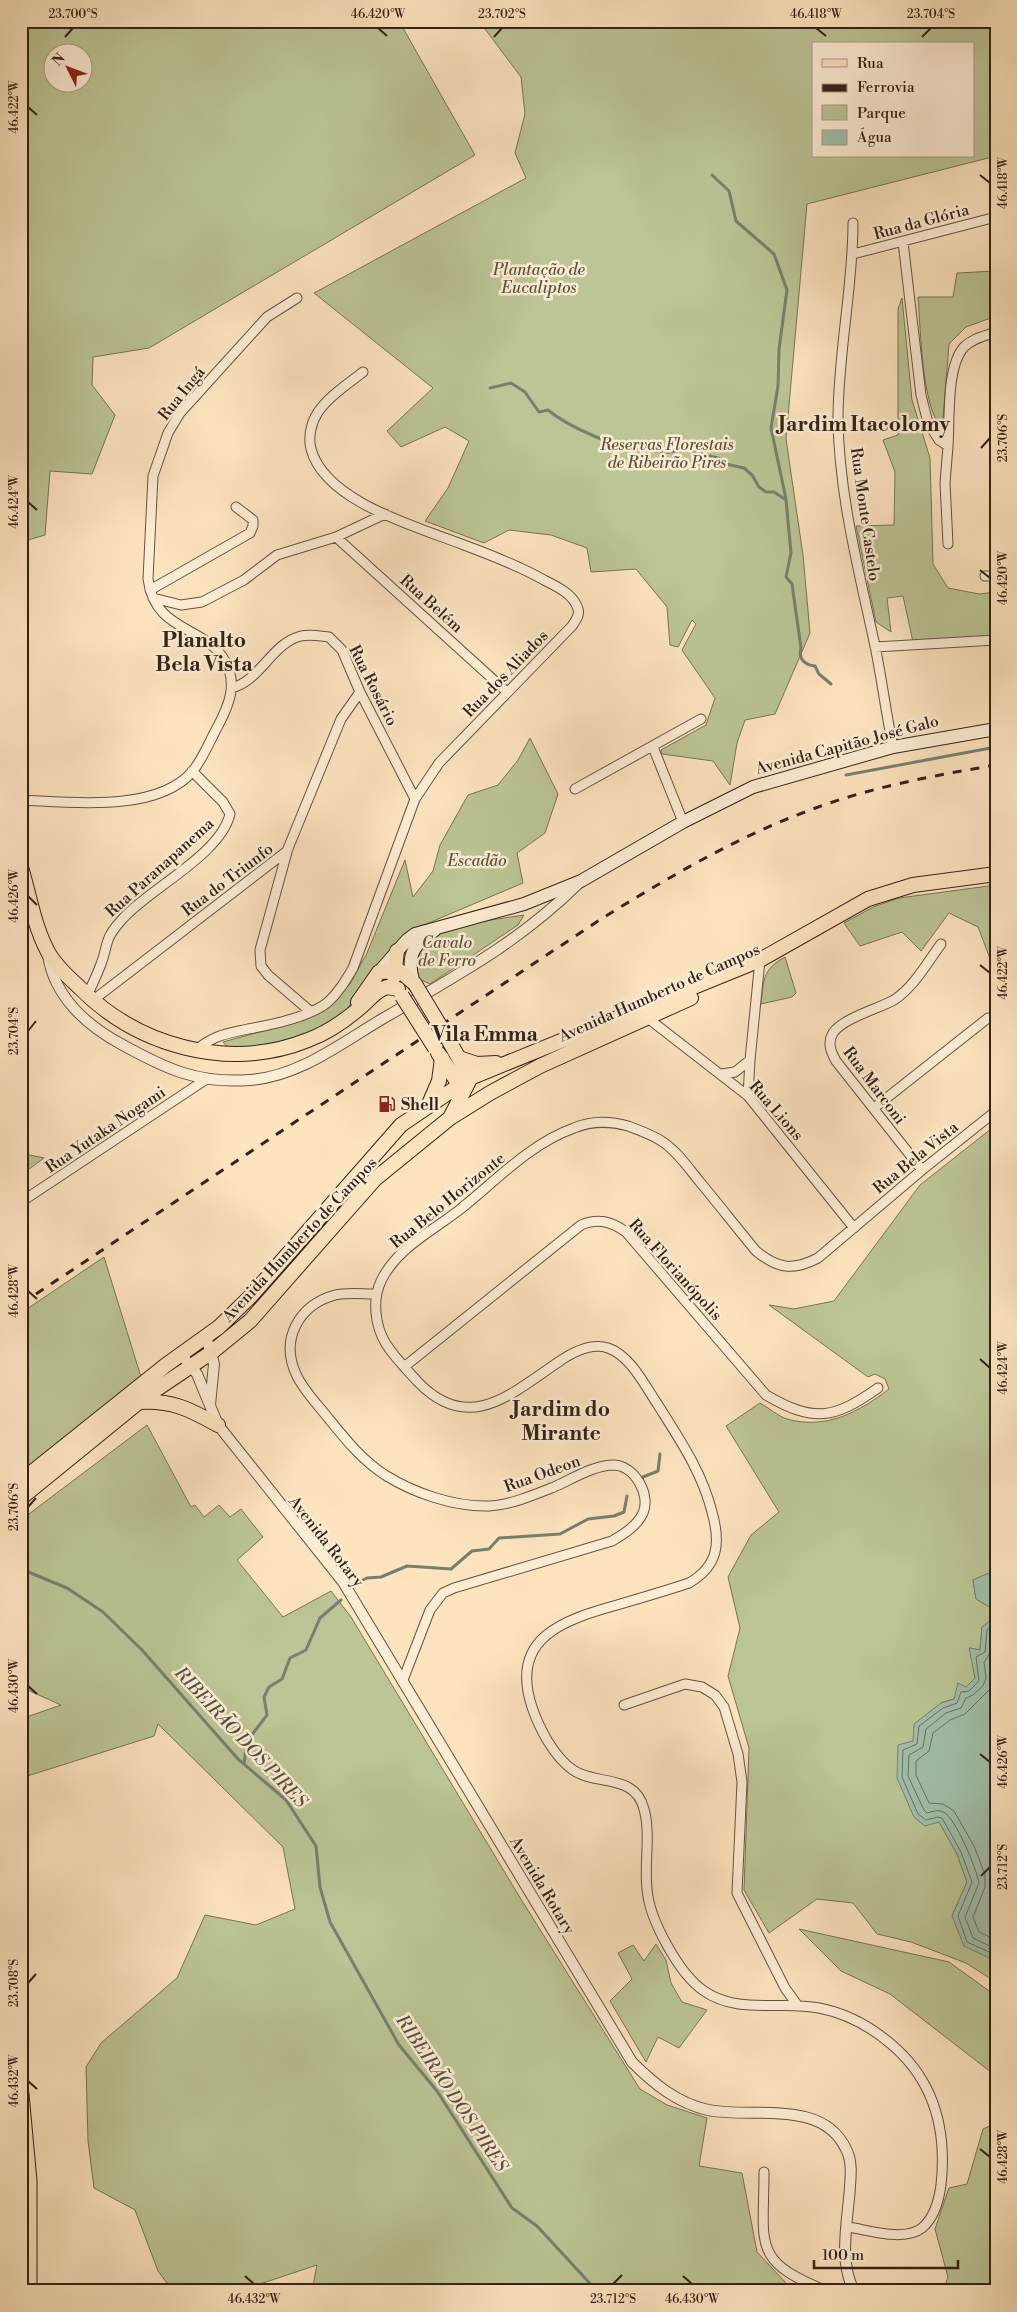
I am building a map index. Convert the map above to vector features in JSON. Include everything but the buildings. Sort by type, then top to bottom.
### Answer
[{"type":"highway","points":[[21,2094],[29,2181],[29,2291]]},
{"type":"main road","name":"Avenida Capitão José Galo","points":[[379,972],[396,951],[416,934],[524,904],[581,881],[683,822],[753,787],[893,747],[996,729]]},
{"type":"main road","name":"Avenida Capitão José Galo","points":[[21,867],[47,951],[90,998],[115,1019],[143,1034],[196,1050],[247,1054],[268,1051],[308,1040],[344,1020]]},
{"type":"main road","name":"Avenida Humberto de Campos","points":[[21,1498],[139,1402],[190,1365],[212,1352],[250,1321],[349,1206],[401,1156],[450,1118],[490,1093],[642,1014],[760,963],[830,919],[868,899],[888,891],[913,885],[996,874]]},
{"type":"main road","points":[[439,928],[421,941],[410,955],[409,963],[414,982],[459,1058],[465,1084],[450,1118]]},
{"type":"main road","points":[[396,951],[393,970],[400,992],[438,1053],[465,1084],[490,1093]]},
{"type":"main road","points":[[344,1020],[379,972],[400,970],[414,982]]},
{"type":"main road","points":[[344,1020],[382,989],[387,987],[400,992]]},
{"type":"main road","name":"Avenida Humberto de Campos","points":[[21,1481],[181,1354],[206,1337],[251,1296],[401,1125],[429,1104],[507,1062],[642,1014]]},
{"type":"main road","points":[[429,1104],[439,1081],[438,1053]]},
{"type":"main road","points":[[459,1058],[477,1064],[507,1062]]},
{"type":"main road","points":[[401,1125],[391,1144],[401,1156]]},
{"type":"main road","points":[[139,1402],[160,1401],[186,1408],[218,1425]]},
{"type":"street","name":"Rua da Glória","points":[[853,254],[996,217]]},
{"type":"street","name":"Rua Monte Castelo","points":[[853,222],[853,254],[840,374],[838,420],[849,531],[875,647],[893,747]]},
{"type":"street","points":[[903,242],[921,395],[928,423],[940,440],[948,446]]},
{"type":"street","name":"Rua Ingá","points":[[151,594],[148,579],[153,476],[168,433],[180,413],[267,317],[297,298]]},
{"type":"street","points":[[948,544],[945,483],[952,383],[959,354],[965,346],[977,338],[996,332]]},
{"type":"street","name":"Rua dos Aliados","points":[[196,1050],[215,1036],[264,1026],[311,1012],[326,1003],[341,989],[353,968],[415,799],[439,764],[572,626],[579,616],[578,608],[562,589],[532,574],[385,514],[349,494],[326,476],[314,459],[310,442],[312,427],[318,413],[330,398],[363,372]]},
{"type":"street","points":[[151,594],[250,533],[253,520],[236,507]]},
{"type":"street","points":[[151,594],[181,605],[202,602],[244,580],[277,555],[336,537],[385,514]]},
{"type":"street","name":"Rua Belém","points":[[336,537],[507,692]]},
{"type":"street","points":[[985,576],[996,576]]},
{"type":"street","points":[[21,800],[115,802],[157,793],[178,784],[192,771],[225,712],[232,688],[226,662],[216,649],[168,618],[151,594]]},
{"type":"street","name":"Rua Rosário","points":[[232,688],[252,678],[289,641],[301,636],[313,635],[329,638],[342,650],[360,692],[415,799]]},
{"type":"street","points":[[875,647],[996,640]]},
{"type":"street","name":"Rua do Triunfo","points":[[90,998],[287,851],[341,720],[360,692]]},
{"type":"street","points":[[575,789],[701,719]]},
{"type":"street","points":[[653,747],[683,822]]},
{"type":"street","name":"Rua Paranapanema","points":[[90,998],[102,963],[105,942],[121,920],[187,866],[220,835],[227,825],[230,814],[223,802],[192,771]]},
{"type":"street","points":[[287,851],[260,950],[261,966],[280,988],[311,1012]]},
{"type":"street","name":"Avenida Capitão José Galo","points":[[47,951],[50,968],[57,986],[66,1000],[87,1021],[112,1040],[150,1061],[205,1080],[251,1080],[276,1074],[336,1049],[502,948],[532,927],[581,881]]},
{"type":"street","name":"Rua Marconi","points":[[922,1170],[836,1062],[831,1051],[830,1041],[833,1032],[841,1026],[894,1000],[904,992],[941,944]]},
{"type":"street","points":[[748,1096],[760,963]]},
{"type":"street","name":"Rua Lions","points":[[642,1014],[748,1096],[854,1228]]},
{"type":"street","points":[[874,1108],[988,1018]]},
{"type":"street","points":[[720,1074],[735,1072],[750,1060]]},
{"type":"street","name":"Rua Yutaka Nogami","points":[[21,1202],[205,1080]]},
{"type":"street","name":"Rua Bela Vista","points":[[854,1228],[922,1170],[996,1111]]},
{"type":"street","name":"Rua Belo Horizonte","points":[[848,2227],[901,2235],[921,2229],[934,2213],[940,2193],[944,2162],[941,2126],[932,2096],[917,2072],[890,2043],[852,2019],[819,2008],[741,2005],[722,2001],[704,1991],[692,1981],[665,1939],[652,1913],[647,1891],[647,1822],[644,1806],[637,1795],[626,1785],[614,1780],[582,1775],[563,1762],[551,1745],[534,1713],[528,1694],[526,1675],[530,1658],[541,1639],[556,1626],[577,1616],[689,1584],[703,1575],[712,1563],[716,1546],[716,1527],[708,1498],[693,1460],[637,1373],[623,1357],[608,1348],[593,1346],[571,1353],[506,1398],[486,1406],[469,1408],[453,1406],[440,1401],[404,1367],[382,1337],[378,1324],[376,1294],[382,1278],[392,1264],[412,1245],[537,1147],[556,1136],[592,1123],[628,1126],[664,1142],[682,1160],[756,1251],[769,1261],[783,1266],[803,1266],[818,1258],[854,1228]]},
{"type":"street","name":"Rua Florianópolis","points":[[404,1367],[581,1225],[592,1221],[604,1221],[615,1224],[626,1232],[766,1395],[790,1409],[813,1414],[838,1412],[878,1388]]},
{"type":"street","name":"Rua Odeon","points":[[376,1294],[336,1294],[317,1302],[306,1310],[295,1324],[290,1342],[291,1361],[304,1388],[364,1459],[385,1475],[411,1489],[448,1501],[488,1506],[515,1501],[600,1467],[615,1465],[627,1469],[636,1478],[645,1502],[643,1513],[636,1524],[626,1533],[612,1541],[454,1588],[443,1594],[430,1610],[403,1680]]},
{"type":"street","points":[[206,1337],[214,1364],[209,1406]]},
{"type":"street","name":"Avenida Rotary","points":[[181,1354],[197,1374],[218,1425],[343,1582],[632,2062],[653,2083],[679,2100],[708,2110],[800,2116],[821,2122],[837,2135],[847,2150],[851,2168],[845,2258],[848,2276],[854,2291]]},
{"type":"street","points":[[624,1704],[685,1684],[702,1687],[716,1695],[724,1707],[738,1754],[742,1782],[737,1892],[785,1988],[798,2006]]},
{"type":"street","points":[[764,2172],[764,2240],[768,2253],[787,2273],[827,2291]]},
{"type":"green space","points":[[21,21],[399,21],[475,155],[149,348],[93,357],[92,385],[115,415],[92,474],[50,471],[45,535],[21,542],[21,352],[26,344],[21,340]]},
{"type":"green space","name":"Reservas Florestais de Ribeirão Pires","points":[[479,21],[996,21],[996,156],[807,204],[786,439],[803,555],[810,633],[775,714],[745,720],[737,743],[730,785],[713,761],[662,754],[661,750],[706,725],[715,698],[682,650],[696,624],[692,620],[678,647],[670,645],[667,607],[636,569],[591,572],[587,548],[551,535],[509,530],[484,543],[425,521],[448,488],[469,441],[445,427],[401,447],[387,431],[433,388],[314,293],[526,178],[515,153],[525,114],[521,77]]},
{"type":"green space","points":[[996,271],[996,316],[966,327],[949,344],[942,430],[935,418],[926,385],[921,347],[918,297],[953,297],[957,273]]},
{"type":"green space","points":[[902,298],[912,400],[930,458],[933,564],[948,588],[979,594],[996,592],[996,635],[913,642],[903,596],[887,598],[891,632],[876,622],[856,526],[894,525],[895,472],[883,440],[898,435],[898,309]]},
{"type":"green space","name":"Escadão","points":[[530,738],[558,794],[545,833],[517,853],[523,883],[405,933],[386,955],[345,1012],[315,1033],[250,1051],[228,1048],[223,1042],[303,1020],[327,1008],[350,984],[367,953],[405,860],[413,897],[433,871],[440,845],[468,795],[498,785],[518,760]]},
{"type":"green space","points":[[996,885],[996,974],[978,927],[949,913],[921,951],[902,932],[860,946],[844,923],[873,907],[899,898]]},
{"type":"green space","name":"Cavalo de Ferro","points":[[524,915],[518,925],[430,984],[419,979],[415,966],[422,950],[433,937],[463,926]]},
{"type":"green space","points":[[785,957],[796,993],[792,997],[761,1004],[768,971]]},
{"type":"green space","points":[[21,1122],[28,1126],[25,1154],[44,1158],[21,1175]]},
{"type":"green space","points":[[996,1125],[996,1570],[973,1580],[976,1599],[994,1608],[996,1616],[982,1628],[980,1650],[970,1648],[975,1678],[954,1699],[941,1703],[939,1822],[957,1854],[967,1882],[952,1916],[996,1961],[996,1982],[966,1963],[911,1942],[877,1934],[853,1903],[817,1899],[769,1933],[744,1890],[749,1748],[728,1676],[740,1628],[728,1577],[751,1535],[779,1512],[726,1426],[760,1403],[787,1419],[801,1422],[829,1420],[841,1417],[866,1405],[889,1389],[885,1379],[875,1374],[868,1377],[769,1305],[794,1309],[834,1301],[920,1185]]},
{"type":"green space","points":[[104,1257],[141,1377],[21,1474],[21,1313]]},
{"type":"green space","points":[[147,1425],[191,1507],[195,1505],[204,1517],[219,1505],[230,1517],[241,1509],[263,1537],[237,1560],[283,1617],[331,1591],[351,1617],[519,1896],[640,2089],[667,2105],[707,2118],[699,2166],[742,2173],[757,2252],[787,2284],[802,2291],[312,2291],[317,2265],[239,2291],[173,2291],[158,2271],[135,2210],[94,2188],[88,2141],[86,2067],[101,2043],[177,1978],[205,1915],[256,1925],[295,1909],[283,1847],[158,1724],[154,1736],[21,1778],[21,1719],[61,1705],[21,1687],[21,1520]]},
{"type":"green space","points":[[799,1929],[949,1962],[996,1996],[996,2076],[890,1994],[841,1971]]},
{"type":"green space","points":[[656,1944],[666,1960],[671,1983],[682,2002],[707,2010],[679,2048],[658,2037],[646,2062],[610,2001],[632,1979],[618,1953],[633,1945],[644,1961]]},
{"type":"green space","points":[[996,2123],[996,2291],[943,2291],[948,2277],[935,2229],[949,2188],[967,2184],[983,2129]]},
{"type":"water","points":[[996,1570],[996,1611],[976,1599],[973,1580]]},
{"type":"water","points":[[996,1616],[996,1961],[964,1946],[952,1916],[967,1882],[957,1854],[939,1822],[925,1826],[914,1817],[897,1778],[898,1745],[913,1741],[914,1724],[941,1703],[954,1699],[958,1683],[966,1687],[975,1678],[969,1648],[980,1650],[982,1627]]},
{"type":"waterway","points":[[712,175],[729,191],[736,221],[774,254],[787,290],[779,349],[778,386],[771,428],[786,499]]},
{"type":"waterway","points":[[490,388],[511,383],[525,392],[539,412],[548,410],[580,430],[621,445],[666,452],[689,447],[693,452],[718,458],[726,464],[744,468],[752,475],[759,487],[766,492],[774,492],[786,500],[791,553],[786,577],[792,584],[801,658],[808,664],[815,666],[819,674],[831,684]]},
{"type":"waterway","points":[[846,775],[996,747]]},
{"type":"waterway","points":[[642,1480],[643,1477],[658,1471],[660,1454]]},
{"type":"waterway","points":[[357,1583],[367,1578],[381,1577],[407,1566],[451,1569],[472,1551],[489,1549],[499,1538],[560,1534],[588,1519],[614,1516],[624,1512],[627,1496]]},
{"type":"waterway","name":"RIBEIRÃO DOS PIRES","points":[[21,1569],[67,1588],[103,1612],[142,1650],[238,1759],[286,1800],[316,1846],[320,1887],[330,1922],[399,2045],[437,2091],[512,2208],[537,2226],[597,2291]]},
{"type":"waterway","points":[[244,1764],[246,1749],[253,1747],[251,1736],[267,1715],[264,1697],[269,1687],[282,1679],[290,1658],[306,1650],[320,1618],[341,1600]]},
{"type":"railway","points":[[21,1304],[601,919],[700,861],[752,834],[805,812],[851,796],[875,789],[996,765]]},
{"type":"place","name":"Shell","points":[[387,1104]]},
{"type":"district","name":"Jardim Itacolomy","points":[[864,424]]},
{"type":"district","name":"Planalto Bela Vista","points":[[204,652]]},
{"type":"district","name":"Vila Emma","points":[[485,1034]]},
{"type":"district","name":"Jardim do Mirante","points":[[561,1421]]},
{"type":"park label","name":"Plantação de Eucaliptos","points":[[539,278]]}]
